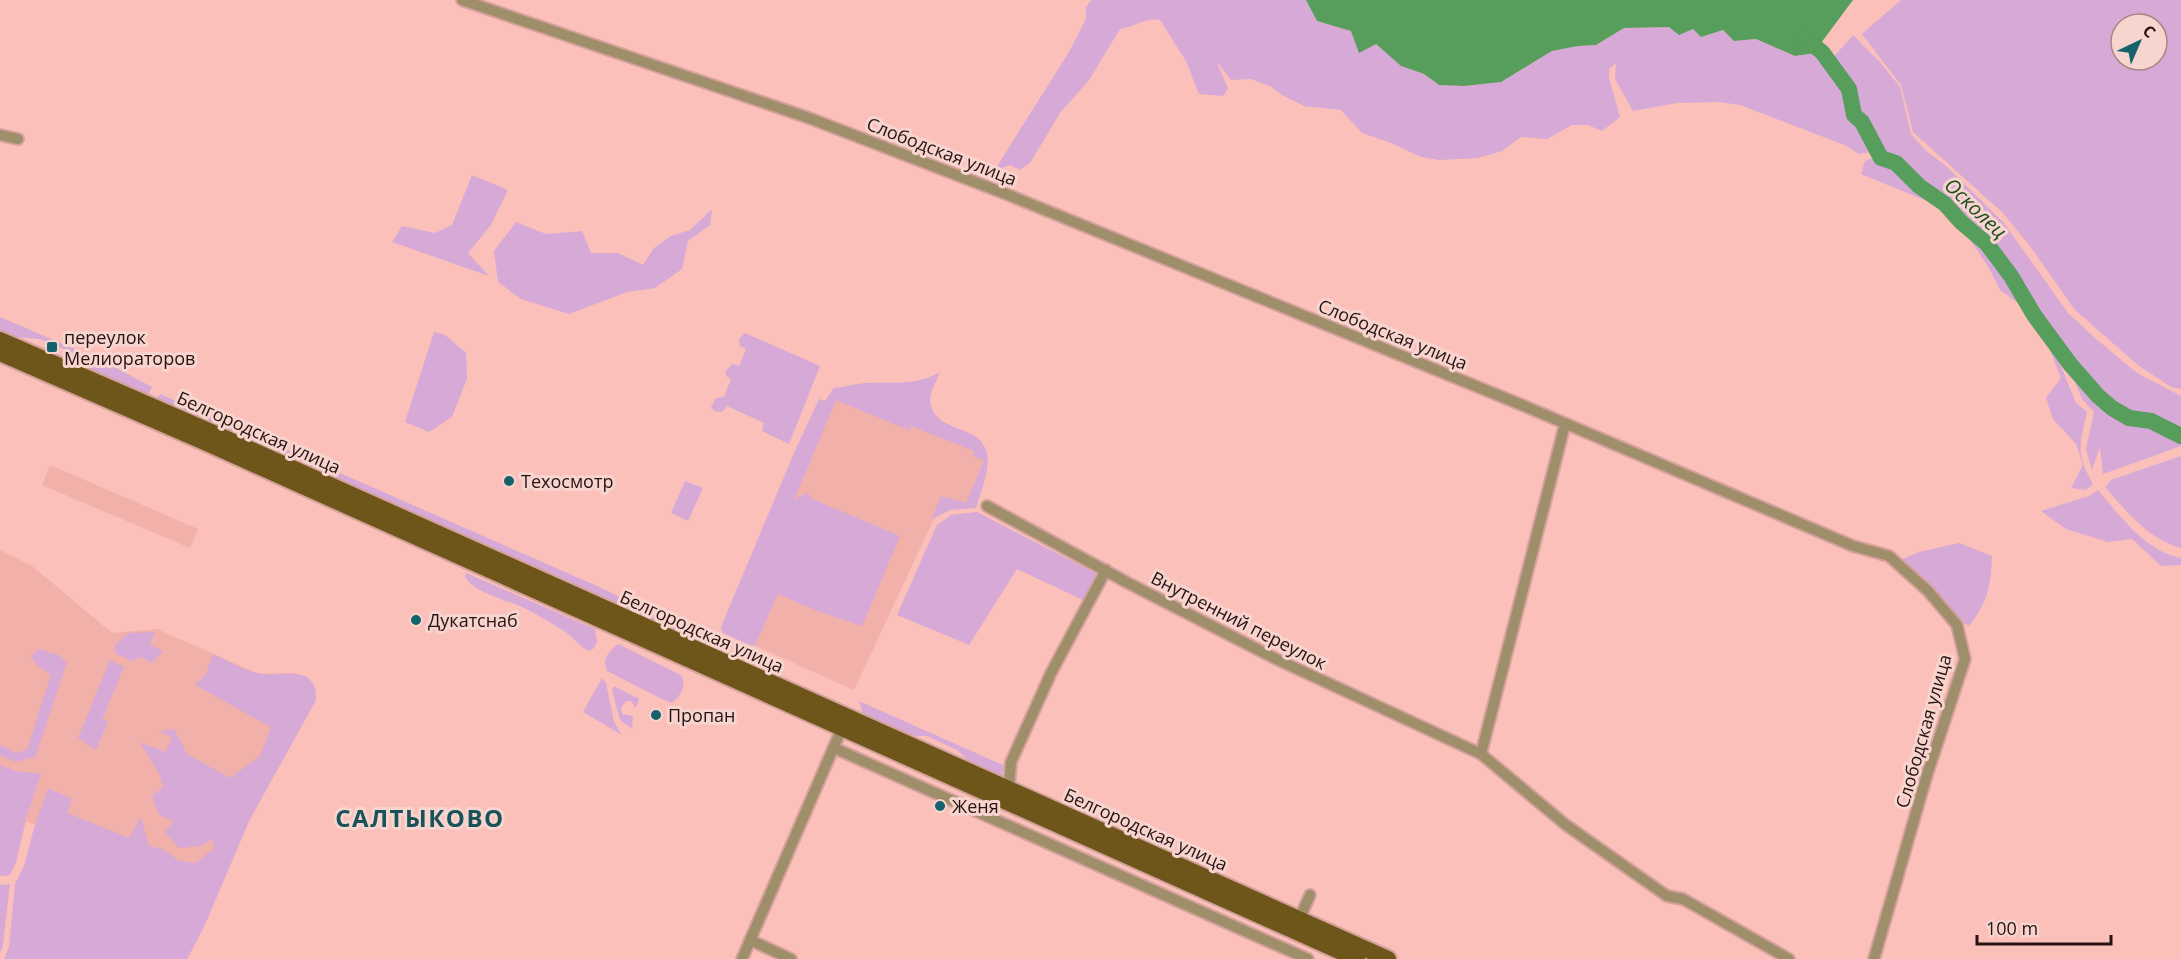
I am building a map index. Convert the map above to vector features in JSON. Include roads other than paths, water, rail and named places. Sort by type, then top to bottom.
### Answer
[{"type":"main road","name":"Белгородская улица","points":[[0,340],[163,410],[1009,789],[1298,926],[1357,959]]},
{"type":"main road","name":"Белгородская улица","points":[[0,353],[842,728],[1298,926],[1388,959]]},
{"type":"street","name":"Слободская улица","points":[[462,0],[809,117],[1006,194],[1522,405],[1853,546],[1889,556],[1928,591],[1957,625],[1965,659],[1926,778],[1874,959]]},
{"type":"street","points":[[0,135],[18,139]]},
{"type":"street","points":[[1481,754],[1564,424]]},
{"type":"street","name":"Внутренний переулок","points":[[987,506],[1276,659],[1481,754],[1566,825],[1668,896],[1683,899],[1790,959]]},
{"type":"street","points":[[1009,789],[1011,762],[1051,673],[1106,570]]},
{"type":"street","points":[[742,959],[842,728]]},
{"type":"street","points":[[834,748],[1308,959]]},
{"type":"street","points":[[1287,950],[1310,896]]},
{"type":"street","points":[[750,940],[791,959]]},
{"type":"waterway","name":"Осколец","points":[[1804,38],[1822,52],[1849,89],[1854,115],[1862,122],[1881,158],[1896,163],[1919,186],[1945,204],[1961,222],[1987,244],[2011,276],[2034,315],[2070,364],[2098,396],[2129,418],[2151,421],[2181,436]]},
{"type":"place","name":"переулок Мелиораторов","points":[[52,347]]},
{"type":"place","name":"Техосмотр","points":[[509,481]]},
{"type":"place","name":"Дукатснаб","points":[[416,620]]},
{"type":"place","name":"Пропан","points":[[656,715]]},
{"type":"place","name":"Женя","points":[[940,806]]},
{"type":"district","name":"САЛТЫКОВО","points":[[420,817]]}]
